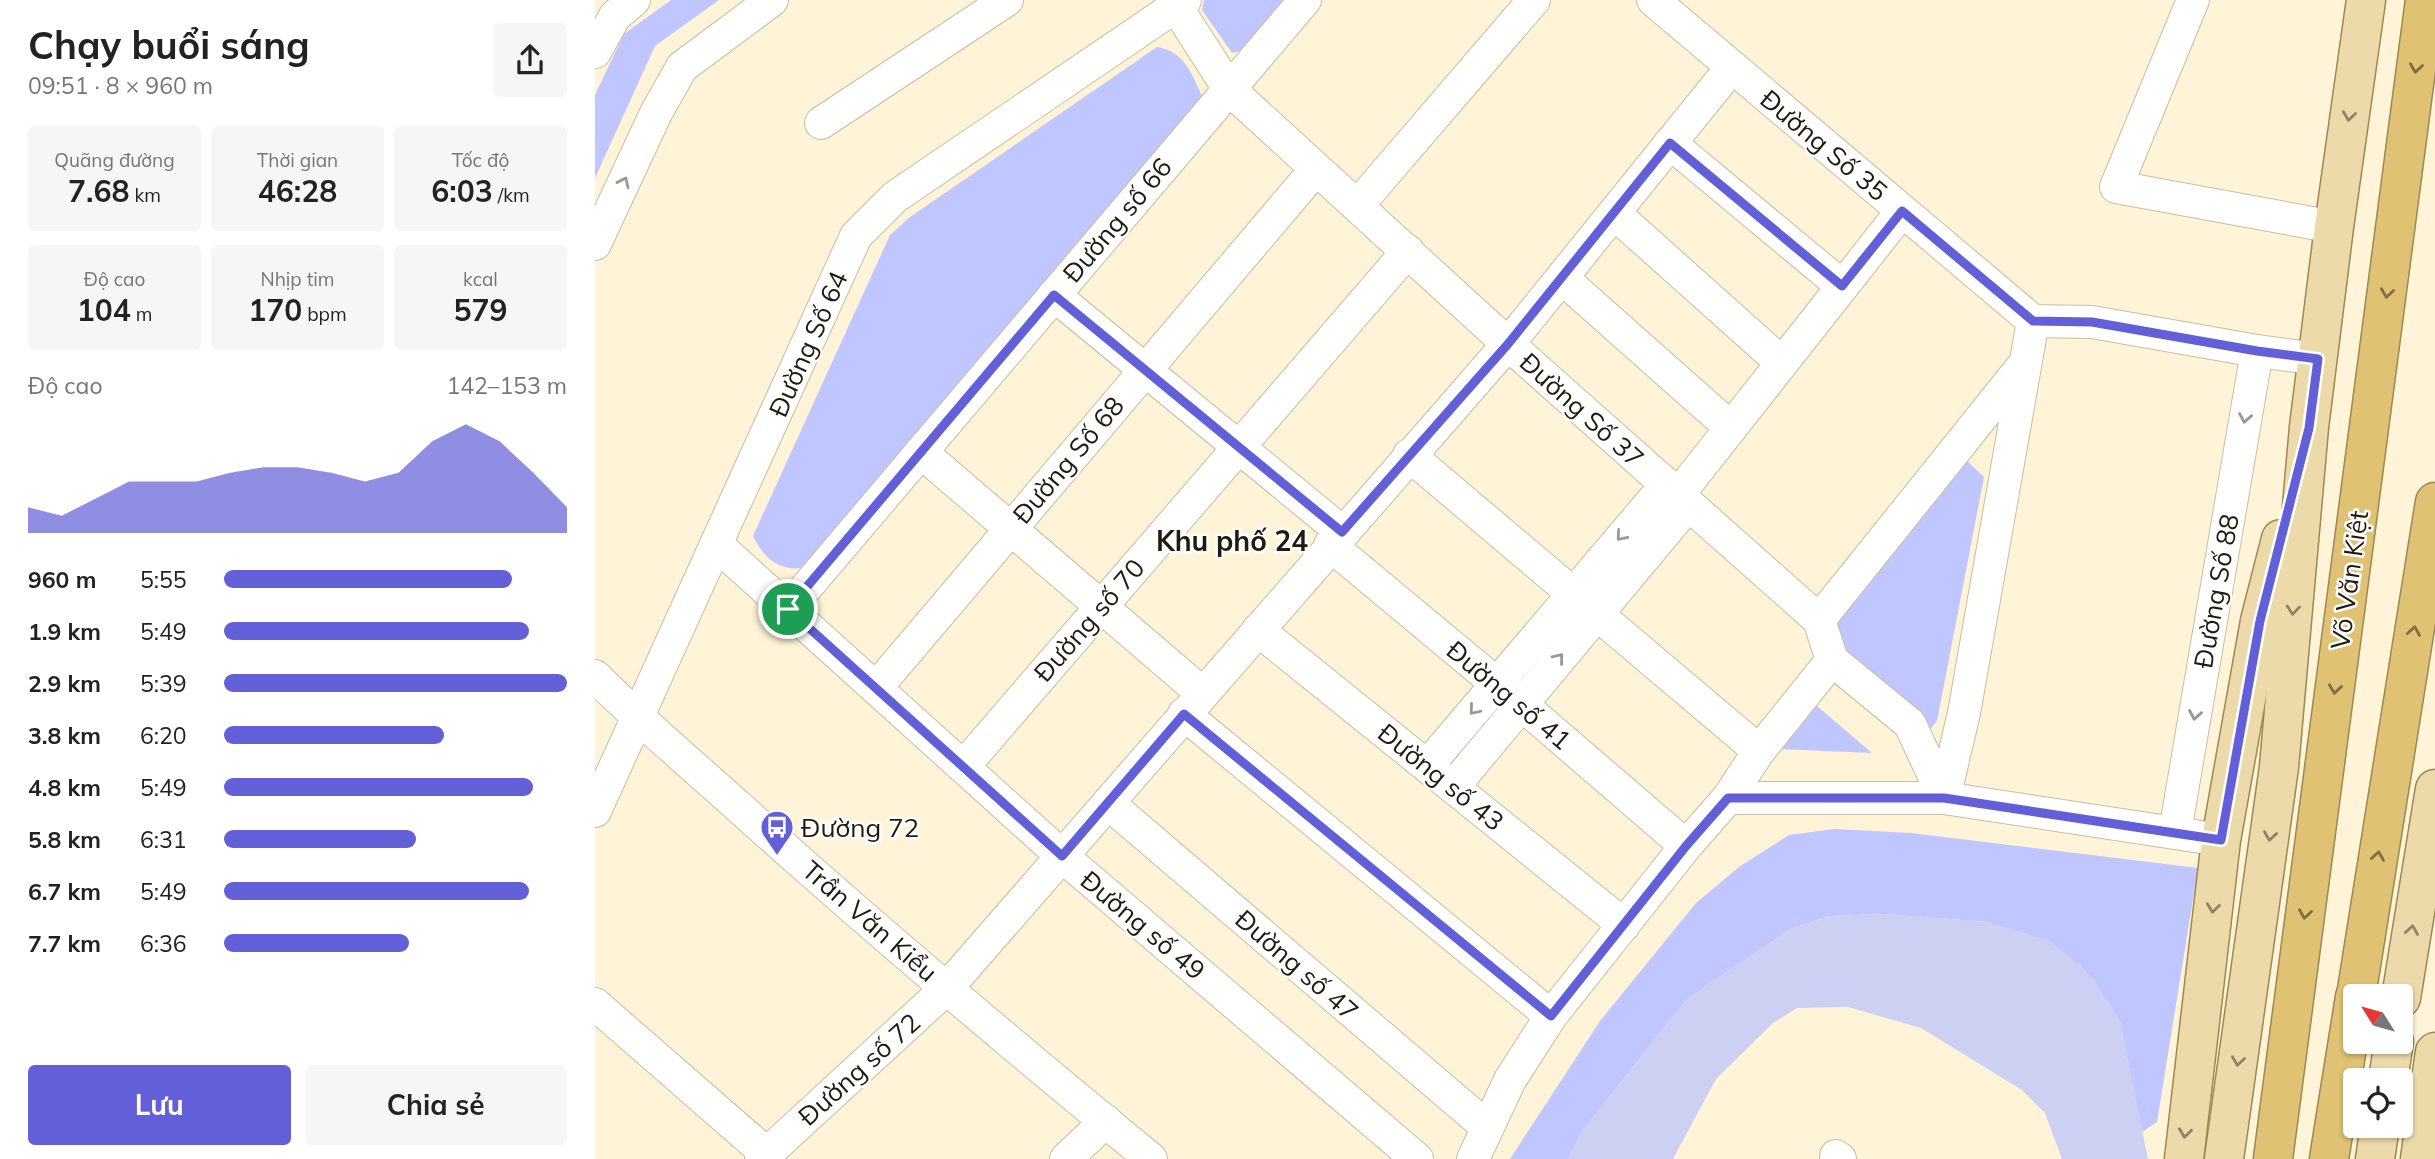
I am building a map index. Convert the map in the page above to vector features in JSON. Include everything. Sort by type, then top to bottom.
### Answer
[{"type":"highway","name":"Võ Văn Kiệt","points":[[2273,1159],[2420,7]]},
{"type":"highway","points":[[2358,984],[2435,502]]},
{"type":"highway","points":[[2329,1159],[2346,1054]]},
{"type":"main road","name":"Võ Văn Kiệt","points":[[2224,1159],[2279,767],[2309,428],[2366,0]]},
{"type":"main road","points":[[2184,1159],[2221,840],[2260,621],[2309,428]]},
{"type":"main road","points":[[2403,984],[2435,789]]},
{"type":"main road","points":[[2420,1159],[2435,1052]]},
{"type":"main road","points":[[2375,1159],[2378,1138]]},
{"type":"street","points":[[595,52],[615,16],[634,0]]},
{"type":"street","points":[[595,244],[656,113],[682,67],[772,0]]},
{"type":"street","points":[[821,123],[1007,0]]},
{"type":"street","name":"Đường số 66","points":[[788,609],[1305,0]]},
{"type":"street","points":[[1357,205],[1534,0]]},
{"type":"street","name":"Đường Số 35","points":[[1653,0],[2033,321]]},
{"type":"street","points":[[2193,0],[2116,187],[2334,227]]},
{"type":"street","name":"Đường Số 37","points":[[1178,2],[1229,89],[1508,344],[1819,620]]},
{"type":"street","name":"Đường Số 64","points":[[595,811],[856,236],[895,197],[1178,2]]},
{"type":"street","name":"Đường số 72","points":[[764,1156],[947,988],[1508,344],[1732,67]]},
{"type":"street","points":[[1670,143],[1842,286]]},
{"type":"street","name":"Đường Số 68","points":[[876,688],[1316,169]]},
{"type":"street","points":[[1427,766],[1496,683],[1584,604],[1677,495],[1902,211]]},
{"type":"street","points":[[1614,212],[1781,363]]},
{"type":"street","name":"Đường số 70","points":[[963,767],[1408,251]]},
{"type":"street","points":[[1562,278],[1731,428]]},
{"type":"street","points":[[1054,295],[1238,447],[1336,539]]},
{"type":"street","points":[[1944,798],[1964,713],[2033,321],[2092,322],[2318,359]]},
{"type":"street","name":"Đường Số 88","points":[[2175,832],[2257,351]]},
{"type":"street","points":[[1944,798],[1910,724],[1832,660],[1819,620],[2026,363]]},
{"type":"street","points":[[921,452],[1101,606],[1193,703],[1551,1016]]},
{"type":"street","points":[[1409,455],[1759,751]]},
{"type":"street","name":"Đường số 41","points":[[1336,539],[1496,683],[1686,846]]},
{"type":"street","name":"Đường số 49","points":[[717,545],[1062,856],[1417,1159]]},
{"type":"street","points":[[1453,787],[1521,704],[1584,604]]},
{"type":"street","name":"Đường số 43","points":[[1258,629],[1624,925]]},
{"type":"street","points":[[1473,1159],[1510,1080],[1551,1016],[1686,846],[1728,798],[1759,751],[1832,660]]},
{"type":"street","name":"Trần Văn Kiểu","points":[[595,676],[638,719],[947,988],[1151,1159]]},
{"type":"street","points":[[1728,798],[1944,798],[2221,840]]},
{"type":"street","name":"Đường số 47","points":[[1108,803],[1487,1127]]},
{"type":"street","points":[[595,1004],[764,1156]]},
{"type":"street","points":[[1066,1159],[1106,1121]]},
{"type":"shaded area","points":[[671,0],[719,0],[655,46],[595,178],[595,95],[624,34]]},
{"type":"shaded area","points":[[1204,0],[1291,0],[1246,50],[1232,53],[1202,10]]},
{"type":"shaded area","points":[[1157,47],[1180,58],[1195,80],[1202,96],[1193,116],[802,568],[786,567],[772,561],[761,550],[753,536],[890,235],[910,217]]},
{"type":"shaded area","points":[[1966,460],[1984,477],[1937,721],[1928,732],[1834,654],[1825,629]]},
{"type":"shaded area","points":[[1803,694],[1872,753],[1758,748]]},
{"type":"shaded area","points":[[1834,829],[1911,833],[2198,868],[2157,1122],[2142,1132],[2120,1022],[2095,982],[2079,965],[1989,922],[1884,914],[1830,916],[1790,929],[1686,1000],[1584,1129],[1568,1159],[1510,1159],[1600,1021],[1696,903],[1739,867],[1789,835]]},
{"type":"shaded area","points":[[1884,914],[1989,922],[2050,941],[2079,965],[2095,982],[2120,1022],[2148,1159],[2062,1159],[2045,1113],[2022,1090],[1921,1028],[1848,1007],[1797,1008],[1773,1023],[1716,1079],[1673,1159],[1568,1159],[1584,1129],[1686,1000],[1790,929],[1830,916]]},
{"type":"place","name":"Đường 72","points":[[777,857]]},
{"type":"district","name":"Khu phố 24","points":[[1232,540]]},
{"type":"route","points":[[1670,143],[1842,286],[1902,211],[2033,321],[2092,322],[2318,359],[2309,428],[2260,621],[2221,840],[1944,798],[1728,798],[1686,846],[1551,1016],[1184,714],[1062,856],[788,609],[1054,295],[1342,532],[1508,344],[1670,143]]}]
